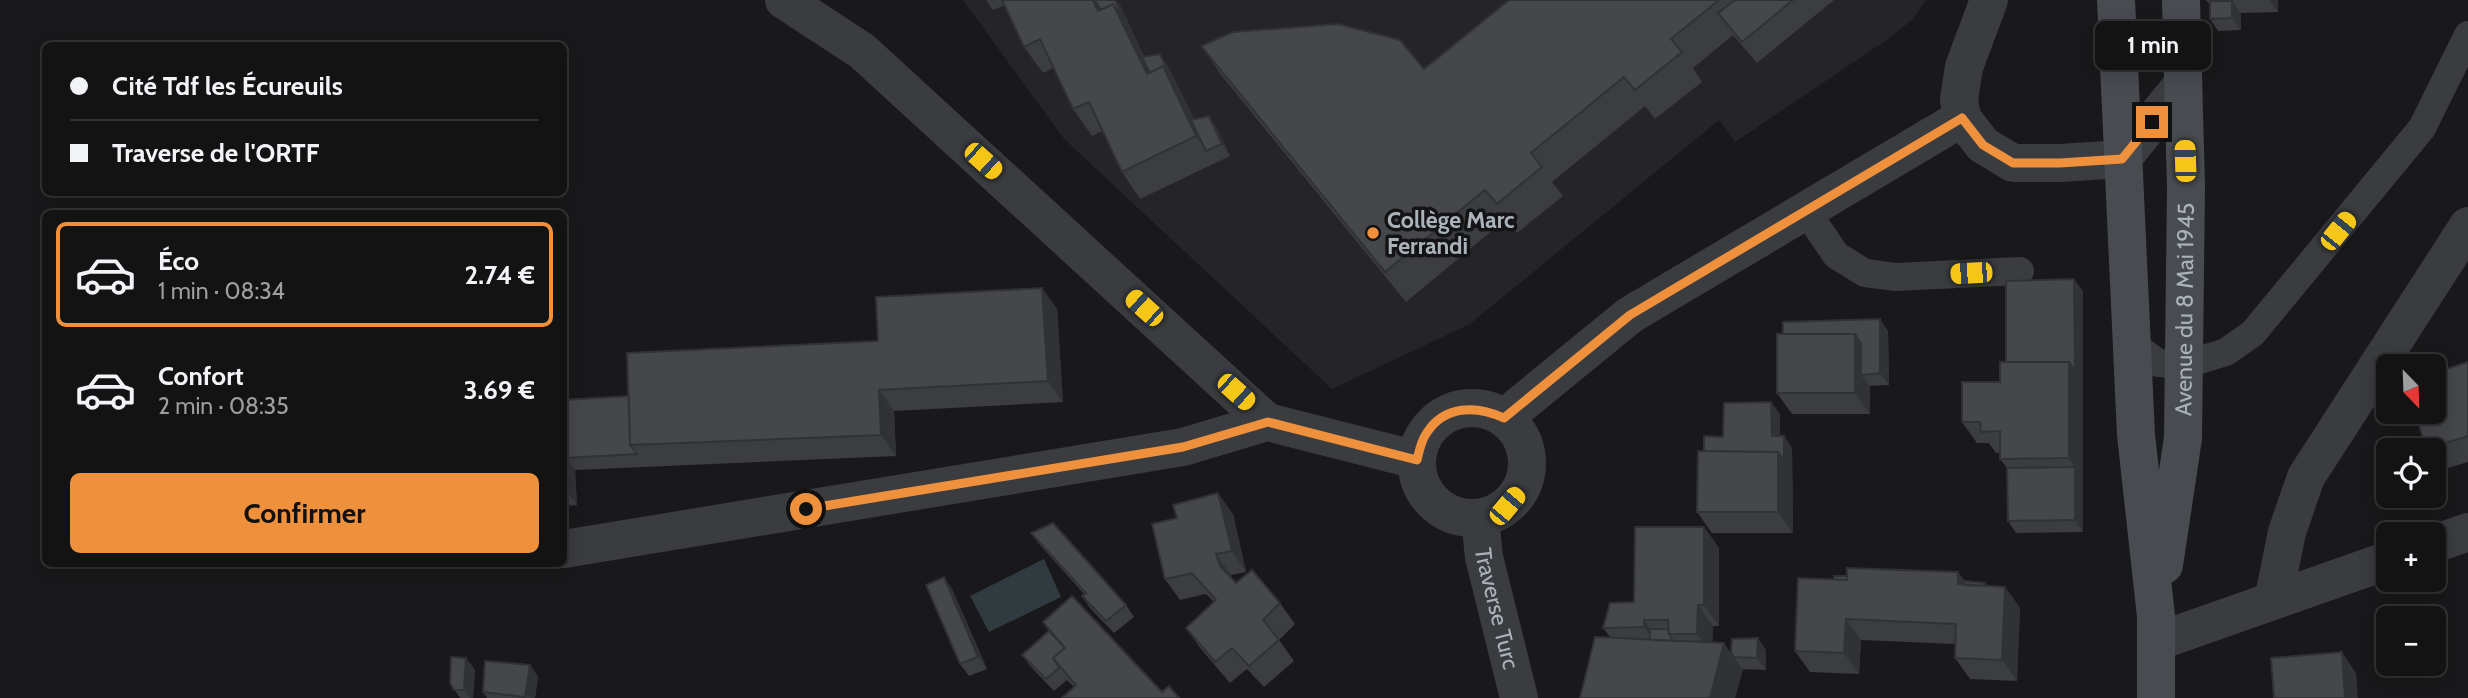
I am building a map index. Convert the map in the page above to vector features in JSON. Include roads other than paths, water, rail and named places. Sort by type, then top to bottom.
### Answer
[{"type":"main road","name":"Avenue du 8 Mai 1945","points":[[2116,0],[2136,435],[2156,629],[2156,698]]},
{"type":"main road","name":"Avenue du 8 Mai 1945","points":[[2156,629],[2183,438],[2186,187],[2181,0]]},
{"type":"street","points":[[784,0],[862,51],[1268,422],[1417,460]]},
{"type":"street","points":[[1989,0],[1964,67],[1959,99],[1962,118],[1983,145],[2013,163],[2122,159],[2182,85]]},
{"type":"street","points":[[1504,418],[1630,315],[1962,118]]},
{"type":"street","points":[[2273,601],[2287,532],[2306,477],[2468,226]]},
{"type":"street","points":[[1468,408],[1486,410],[1504,418],[1517,432],[1527,454],[1526,473],[1520,492],[1507,506],[1480,519],[1459,517],[1441,509],[1427,496],[1419,479],[1417,460],[1425,435],[1438,420],[1454,411],[1468,408]]},
{"type":"street","points":[[567,549],[1183,447],[1268,422]]},
{"type":"street","name":"Traverse Turc","points":[[1480,519],[1483,557],[1519,698]]},
{"type":"street","points":[[2446,540],[2468,532]]},
{"type":"street","points":[[2156,629],[2273,601],[2376,565]]},
{"type":"lane","points":[[2132,343],[2158,363],[2184,365],[2226,352],[2253,333],[2422,128],[2468,36]]},
{"type":"lane","points":[[1806,211],[1836,255],[1865,273],[1896,278],[2020,271]]},
{"type":"place","name":"Collège Marc Ferrandi","points":[[1373,233]]}]
